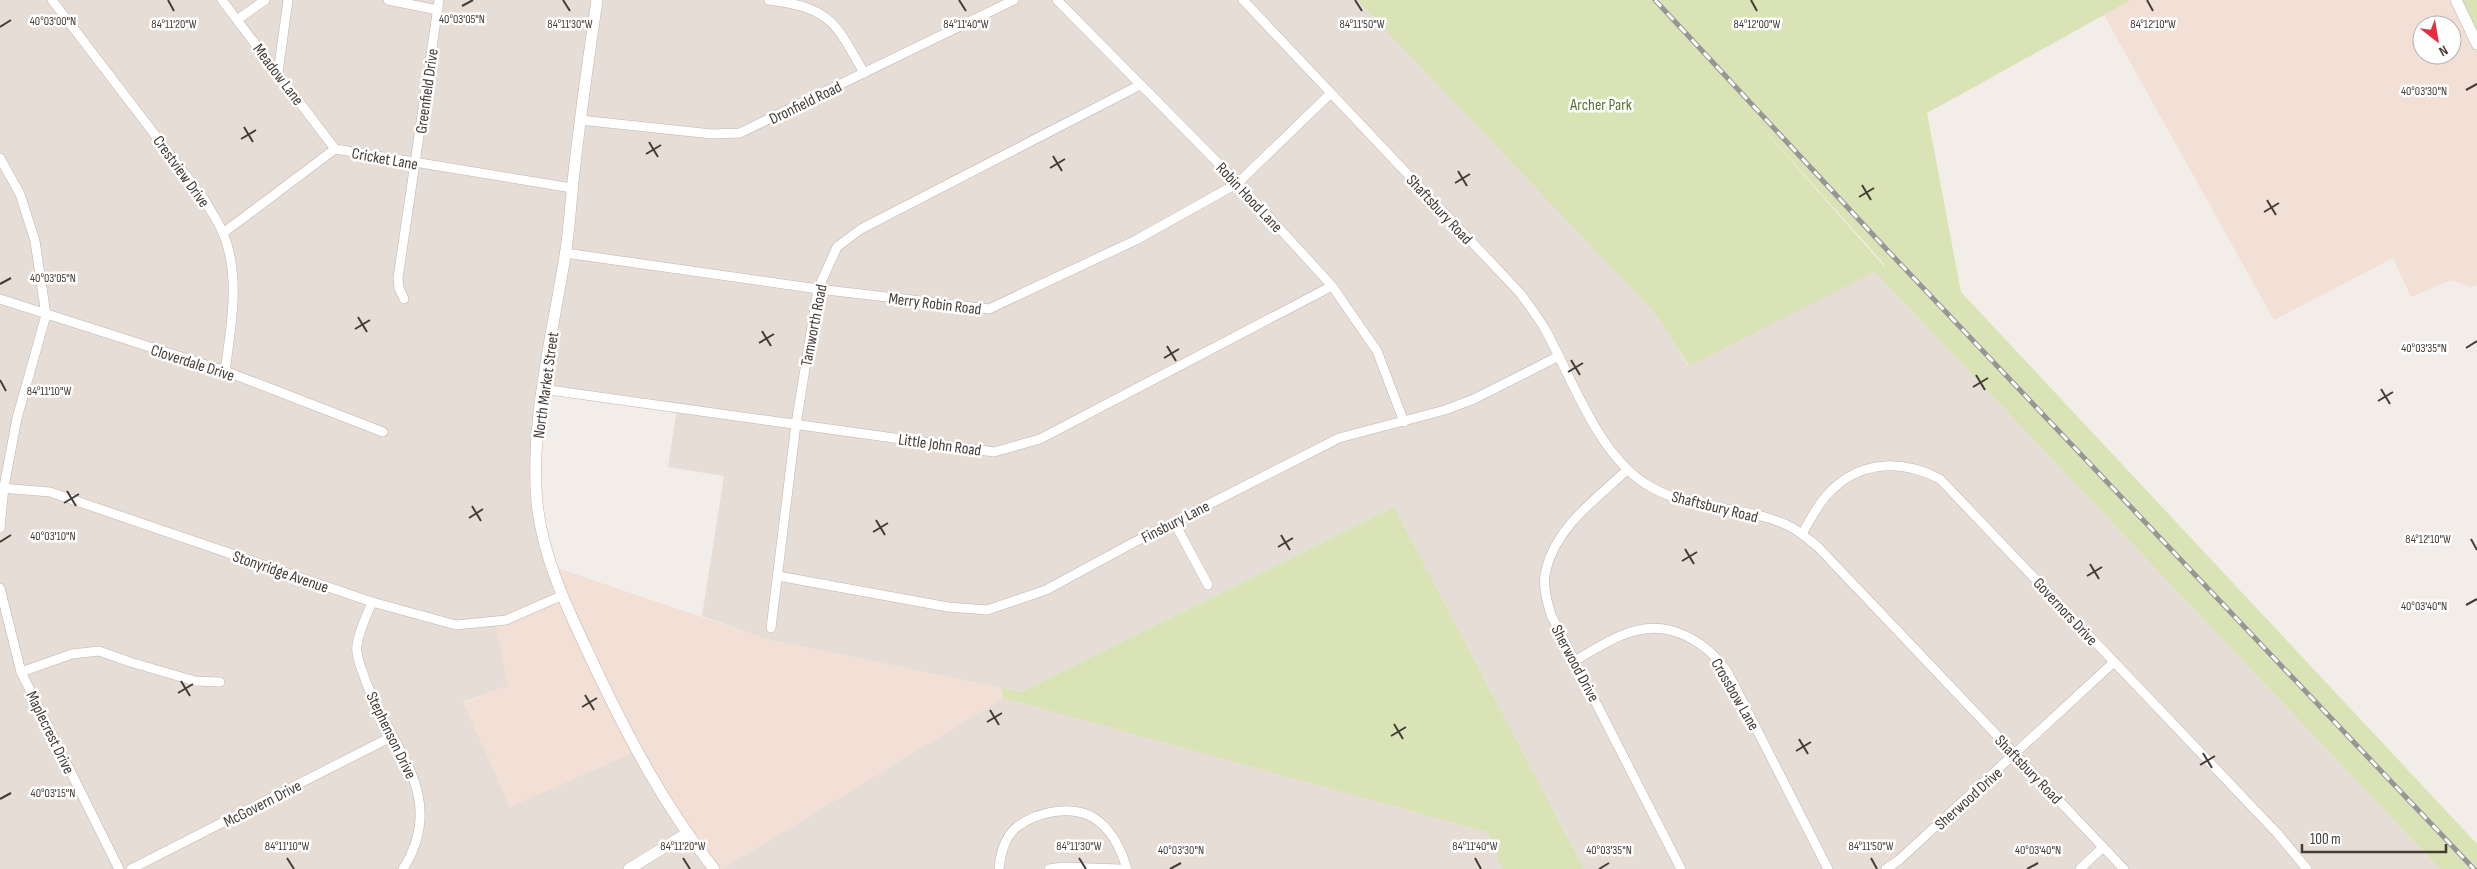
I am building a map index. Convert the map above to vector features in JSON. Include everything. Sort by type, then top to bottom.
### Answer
[{"type":"street","name":"Crestview Drive","points":[[52,0],[204,198],[223,233],[231,260],[232,287],[232,320],[225,371]]},
{"type":"street","name":"Meadow Lane","points":[[222,0],[335,150]]},
{"type":"street","points":[[237,20],[265,0]]},
{"type":"street","points":[[278,73],[288,0]]},
{"type":"street","points":[[388,0],[438,5]]},
{"type":"street","name":"North Market Street","points":[[597,0],[580,120],[565,253],[542,388],[536,450],[538,506],[552,570],[561,596],[623,726],[686,834],[714,869]]},
{"type":"street","points":[[768,0],[801,4],[819,13],[835,25],[864,73]]},
{"type":"street","name":"Dronfield Road","points":[[580,120],[712,134],[740,133],[1014,0]]},
{"type":"street","name":"Robin Hood Lane","points":[[1057,0],[1238,183],[1332,286],[1377,351],[1404,422]]},
{"type":"street","name":"Shaftsbury Road","points":[[1243,0],[1520,293],[1539,320],[1602,439],[1627,470],[1650,487],[1669,496],[1779,522],[1802,534],[1818,547],[2124,869]]},
{"type":"street","points":[[2456,0],[2477,44]]},
{"type":"street","name":"Greenfield Drive","points":[[404,299],[399,288],[398,278],[438,5]]},
{"type":"street","name":"Tamworth Road","points":[[771,628],[796,424],[818,288],[836,247],[862,229],[1140,85]]},
{"type":"street","name":"Merry Robin Road","points":[[565,253],[818,288],[989,309],[1136,240],[1238,183],[1331,93]]},
{"type":"street","name":"Cricket Lane","points":[[223,233],[335,150],[572,188]]},
{"type":"street","points":[[0,158],[20,194],[35,242],[46,315],[17,418],[2,488],[0,528]]},
{"type":"street","name":"Little John Road","points":[[542,388],[994,452],[1040,440],[1332,286]]},
{"type":"street","name":"Cloverdale Drive","points":[[0,299],[225,371],[383,432]]},
{"type":"street","name":"Finsbury Lane","points":[[778,576],[948,607],[987,610],[1046,590],[1339,438],[1404,422],[1474,399],[1559,356]]},
{"type":"street","name":"Governors Drive","points":[[1802,534],[1827,494],[1847,479],[1873,468],[1904,465],[1917,468],[1940,479],[2277,833],[2307,869]]},
{"type":"street","name":"Sherwood Drive","points":[[1627,470],[1569,524],[1556,546],[1546,570],[1545,592],[1551,615],[1576,660],[1681,869]]},
{"type":"street","name":"Stonyridge Avenue","points":[[2,488],[50,492],[372,602],[456,625],[506,620],[561,596]]},
{"type":"street","points":[[1174,522],[1208,584]]},
{"type":"street","name":"Maplecrest Drive","points":[[0,588],[21,672],[119,869]]},
{"type":"street","name":"Stephenson Drive","points":[[372,602],[356,647],[374,702],[415,780],[422,817],[414,851],[403,869]]},
{"type":"street","name":"Crossbow Lane","points":[[1576,660],[1617,637],[1646,629],[1685,634],[1706,647],[1728,673],[1828,869]]},
{"type":"street","points":[[21,672],[72,654],[99,651],[194,681],[220,682]]},
{"type":"street","name":"Sherwood Drive","points":[[1886,869],[1899,860],[2016,755],[2114,662]]},
{"type":"street","name":"McGovern Drive","points":[[131,869],[393,736]]},
{"type":"street","points":[[999,869],[1001,852],[1015,828],[1042,814],[1074,810],[1094,817],[1110,832],[1127,869]]},
{"type":"street","points":[[629,869],[686,834]]},
{"type":"street","points":[[2080,869],[2103,847]]},
{"type":"street","points":[[1049,869],[1063,867],[1120,869]]},
{"type":"shaded area","points":[[0,0],[1357,0],[1658,315],[1688,366],[1875,272],[2440,869],[1584,869],[1394,507],[1021,692],[766,639],[702,616],[724,476],[668,467],[677,408],[543,389],[536,481],[561,596],[508,686],[463,702],[638,751],[714,869],[0,869]]},
{"type":"shaded area","points":[[2131,0],[2456,0],[2477,44],[2477,284],[2471,287],[2451,280],[2411,297],[2393,258],[2274,320],[2104,15]]},
{"type":"shaded area","points":[[551,566],[766,639],[1001,688],[1003,698],[722,869],[714,869],[638,751],[510,807],[463,703],[508,686],[495,621],[561,596]]},
{"type":"shaded area","points":[[1003,698],[1487,832],[1502,869],[722,869]]},
{"type":"green space","name":"Archer Park","points":[[1357,0],[2131,0],[1927,113],[1961,292],[2477,844],[2477,869],[2440,869],[1875,272],[1689,366],[1657,315]],"holes":[[[1734,96],[1884,264],[1882,267],[1883,265]]]},
{"type":"green space","points":[[2456,0],[2477,0],[2477,44]]},
{"type":"green space","points":[[1394,507],[1584,869],[1502,869],[1487,832],[1003,698],[1001,688],[1021,692]]},
{"type":"railway","points":[[1655,0],[1889,252],[2474,869]]}]
